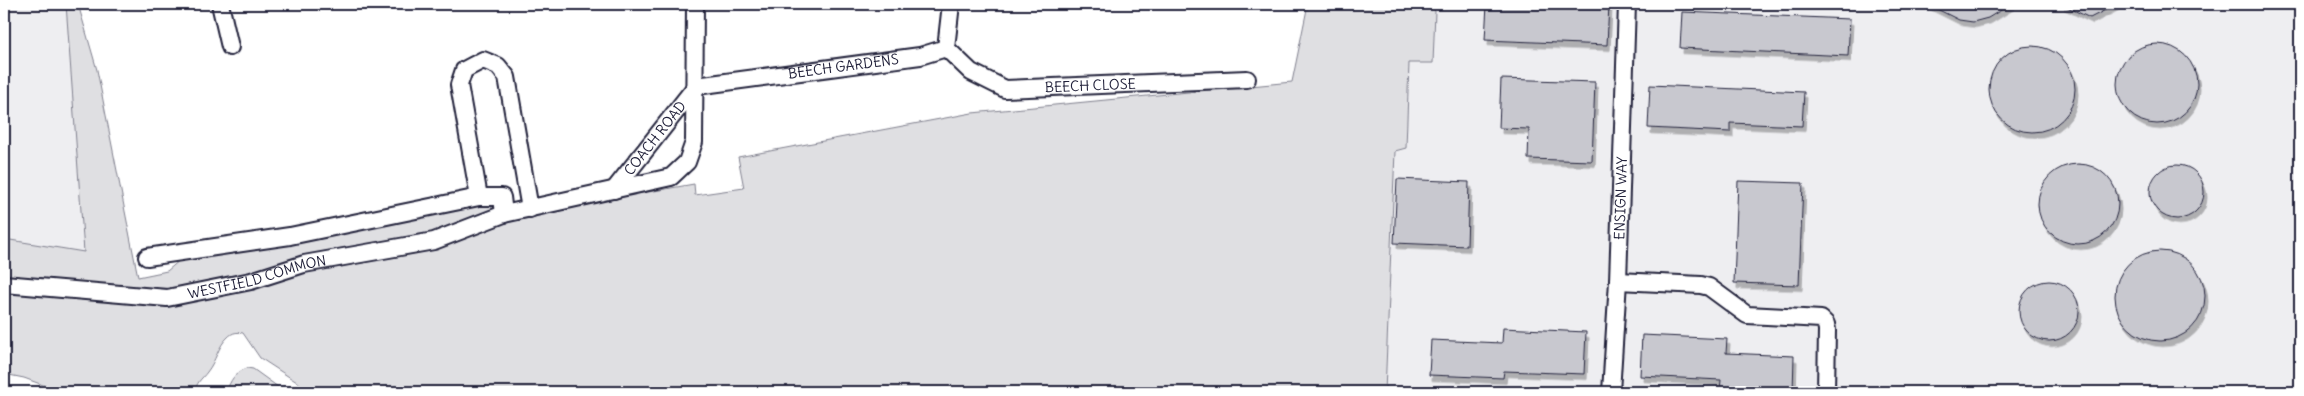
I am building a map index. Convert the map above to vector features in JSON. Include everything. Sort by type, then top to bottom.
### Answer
[{"type":"street","points":[[220,4],[230,47]]},
{"type":"street","name":"COACH ROAD","points":[[671,177],[687,162],[694,142],[696,86],[695,4]]},
{"type":"street","points":[[946,48],[952,4]]},
{"type":"street","name":"ENSIGN WAY","points":[[1611,392],[1618,281],[1627,4]]},
{"type":"street","name":"BEECH GARDENS","points":[[696,86],[920,56],[946,48]]},
{"type":"street","name":"BEECH CLOSE","points":[[946,48],[971,72],[1005,89],[1247,79]]},
{"type":"street","points":[[479,197],[459,85],[464,70],[483,60],[498,66],[507,77],[530,209]]},
{"type":"street","name":"COACH ROAD","points":[[614,190],[696,86]]},
{"type":"street","name":"WESTFIELD COMMON","points":[[4,284],[167,298],[243,283],[304,264],[434,241],[504,214],[671,177]]},
{"type":"street","points":[[147,257],[290,236],[479,197],[502,197],[504,214]]},
{"type":"street","points":[[1618,281],[1701,284],[1709,286],[1747,315],[1821,319],[1826,324],[1827,330],[1826,392]]},
{"type":"shaded area","points":[[4,4],[66,4],[85,253],[4,239]]},
{"type":"shaded area","points":[[66,4],[78,4],[97,70],[138,277],[167,271],[186,255],[485,203],[509,219],[537,216],[620,197],[694,184],[695,195],[744,188],[738,157],[972,113],[1292,82],[1308,4],[1428,4],[1435,11],[1433,63],[1409,63],[1406,148],[1395,151],[1385,392],[309,392],[260,358],[243,333],[239,332],[232,334],[219,349],[210,368],[198,384],[196,392],[62,392],[24,378],[4,374],[4,239],[84,252]]},
{"type":"shaded area","points":[[1428,4],[2300,4],[2300,392],[1385,392],[1395,150],[1406,148],[1409,63],[1433,63],[1435,11]]},
{"type":"shaded area","points":[[247,368],[253,369],[285,392],[226,392],[233,377]]},
{"type":"building","points":[[1487,4],[1609,4],[1607,45],[1485,40]]},
{"type":"building","points":[[1927,4],[2011,4],[1988,18],[1973,22],[1959,20]]},
{"type":"building","points":[[2061,4],[2117,4],[2090,18]]},
{"type":"building","points":[[1682,12],[1850,19],[1848,56],[1680,48]]},
{"type":"building","points":[[2149,44],[2165,44],[2186,55],[2197,76],[2197,92],[2186,113],[2165,124],[2149,124],[2135,118],[2123,106],[2117,92],[2117,76],[2123,62],[2135,50]]},
{"type":"building","points":[[2032,46],[2049,49],[2063,58],[2072,72],[2075,89],[2072,106],[2063,120],[2049,129],[2032,132],[2015,129],[2001,120],[1992,106],[1989,89],[1992,72],[2001,58],[2015,49]]},
{"type":"building","points":[[1501,79],[1595,82],[1592,161],[1528,159],[1529,129],[1499,128]]},
{"type":"building","points":[[1650,85],[1804,92],[1802,126],[1730,123],[1730,132],[1648,128]]},
{"type":"building","points":[[2070,164],[2086,164],[2107,175],[2118,196],[2118,212],[2107,233],[2086,244],[2070,244],[2056,238],[2044,226],[2038,212],[2038,196],[2044,182],[2056,170]]},
{"type":"building","points":[[2172,165],[2182,165],[2192,169],[2200,177],[2204,192],[2200,207],[2192,215],[2182,219],[2172,219],[2162,215],[2154,207],[2150,197],[2150,187],[2154,177],[2162,169]]},
{"type":"building","points":[[1397,179],[1469,182],[1467,246],[1394,243]]},
{"type":"building","points":[[1738,181],[1803,183],[1799,285],[1734,283]]},
{"type":"building","points":[[2160,251],[2177,255],[2192,264],[2201,279],[2205,296],[2201,313],[2192,328],[2177,337],[2160,341],[2143,337],[2128,328],[2119,313],[2115,296],[2119,279],[2128,264],[2143,255]]},
{"type":"building","points":[[2043,281],[2055,281],[2066,286],[2074,294],[2079,305],[2077,323],[2066,336],[2055,341],[2043,341],[2032,336],[2024,328],[2019,317],[2019,305],[2024,294],[2032,286]]},
{"type":"building","points":[[1503,328],[1586,332],[1584,374],[1504,371],[1503,378],[1429,375],[1431,340],[1502,343]]},
{"type":"building","points":[[1642,335],[1727,339],[1726,353],[1794,356],[1793,392],[1720,390],[1721,380],[1640,376]]}]
